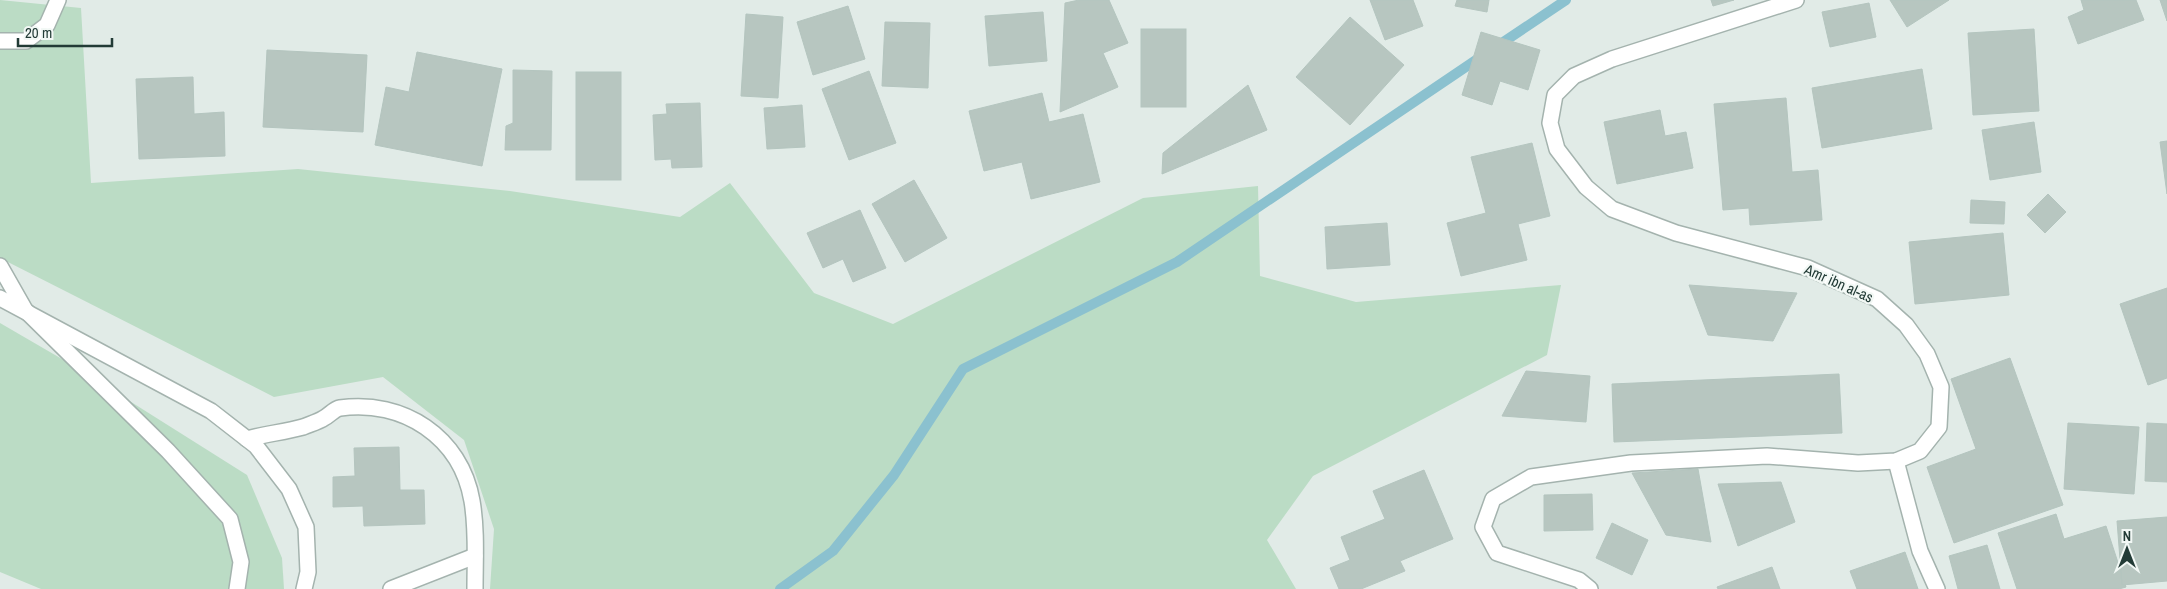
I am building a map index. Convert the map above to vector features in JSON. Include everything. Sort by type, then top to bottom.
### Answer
[{"type":"street","points":[[0,41],[26,41],[47,25],[58,0]]},
{"type":"street","name":"Amr ibn al-as","points":[[1590,589],[1579,580],[1497,554],[1483,527],[1493,499],[1531,478],[1631,463],[1767,456],[1858,463],[1896,461],[1920,451],[1939,428],[1941,387],[1927,354],[1906,325],[1877,299],[1808,268],[1676,233],[1612,209],[1586,188],[1557,150],[1550,123],[1555,95],[1574,76],[1612,59],[1796,0]]},
{"type":"street","points":[[0,266],[25,310],[168,451],[230,519],[241,562],[237,589]]},
{"type":"street","points":[[0,298],[211,411],[256,446],[289,489],[306,527],[308,572],[304,589]]},
{"type":"street","points":[[247,439],[302,427],[323,419],[337,409],[358,407],[382,408],[406,414],[435,434],[459,463],[472,500],[475,589]]},
{"type":"street","points":[[1896,461],[1920,551],[1937,589]]},
{"type":"street","points":[[391,589],[475,556]]},
{"type":"green space","points":[[0,0],[81,8],[91,183],[298,169],[510,191],[680,217],[730,183],[814,293],[893,324],[1143,198],[1258,186],[1260,276],[1356,302],[1561,285],[1547,355],[1313,476],[1267,540],[1296,589],[490,589],[494,529],[464,440],[383,377],[274,397],[0,258]]},
{"type":"green space","points":[[0,323],[74,366],[247,475],[282,558],[284,589],[41,589],[0,572]]},
{"type":"building","points":[[1079,0],[1109,0],[1128,43],[1103,53],[1118,87],[1060,112],[1065,3]]},
{"type":"building","points":[[1370,0],[1413,0],[1423,26],[1385,40]]},
{"type":"building","points":[[1457,0],[1489,0],[1487,12],[1455,6]]},
{"type":"building","points":[[1711,0],[1734,0],[1713,6]]},
{"type":"building","points":[[1890,0],[1949,0],[1907,27]]},
{"type":"building","points":[[2081,0],[2136,0],[2144,20],[2078,44],[2068,17],[2084,10]]},
{"type":"building","points":[[2160,0],[2167,0],[2167,21]]},
{"type":"building","points":[[1869,3],[1876,37],[1830,47],[1822,12]]},
{"type":"building","points":[[848,6],[865,59],[813,75],[797,22]]},
{"type":"building","points":[[1043,12],[1047,61],[989,66],[985,16]]},
{"type":"building","points":[[746,14],[783,17],[778,98],[741,96]]},
{"type":"building","points":[[1350,17],[1404,65],[1350,125],[1296,77]]},
{"type":"building","points":[[885,22],[930,23],[928,88],[882,86]]},
{"type":"building","points":[[1141,29],[1186,29],[1186,107],[1141,107]]},
{"type":"building","points":[[2034,29],[2039,111],[1973,115],[1968,33]]},
{"type":"building","points":[[1481,32],[1540,50],[1528,90],[1500,81],[1492,105],[1462,95]]},
{"type":"building","points":[[267,50],[367,55],[363,132],[263,127]]},
{"type":"building","points":[[417,52],[502,69],[482,166],[375,145],[386,87],[409,92]]},
{"type":"building","points":[[1922,69],[1932,129],[1822,148],[1812,88]]},
{"type":"building","points":[[513,70],[552,71],[551,150],[505,150],[506,126],[513,123]]},
{"type":"building","points":[[869,71],[896,143],[849,160],[822,89]]},
{"type":"building","points":[[576,72],[621,72],[621,180],[576,180]]},
{"type":"building","points":[[193,77],[194,114],[224,112],[225,156],[139,159],[136,79]]},
{"type":"building","points":[[1248,85],[1267,130],[1162,174],[1163,153]]},
{"type":"building","points":[[1042,93],[1049,122],[1083,114],[1100,182],[1031,199],[1022,162],[984,171],[969,111]]},
{"type":"building","points":[[1786,98],[1792,172],[1818,170],[1822,220],[1750,225],[1749,208],[1723,210],[1714,104]]},
{"type":"building","points":[[700,103],[702,167],[672,168],[671,159],[655,160],[653,115],[667,114],[666,104]]},
{"type":"building","points":[[802,105],[805,147],[767,149],[764,108]]},
{"type":"building","points":[[1660,110],[1665,136],[1686,132],[1693,168],[1617,184],[1604,122]]},
{"type":"building","points":[[2034,122],[2041,172],[1990,180],[1982,130]]},
{"type":"building","points":[[2167,141],[2167,194],[2160,142]]},
{"type":"building","points":[[1532,143],[1550,216],[1518,224],[1527,260],[1461,276],[1447,223],[1486,213],[1471,157]]},
{"type":"building","points":[[914,180],[947,238],[905,262],[872,204]]},
{"type":"building","points":[[2048,194],[2066,212],[2045,233],[2027,215]]},
{"type":"building","points":[[1971,200],[2005,202],[2004,224],[1970,223]]},
{"type":"building","points":[[860,210],[886,268],[853,282],[843,259],[823,268],[807,233]]},
{"type":"building","points":[[1387,223],[1390,265],[1327,269],[1325,227]]},
{"type":"building","points":[[2003,233],[2009,295],[1915,304],[1909,242]]},
{"type":"building","points":[[1689,285],[1797,293],[1773,341],[1708,335]]},
{"type":"building","points":[[2167,288],[2167,378],[2148,385],[2120,304]]},
{"type":"building","points":[[2010,358],[2063,505],[1954,543],[1927,467],[1976,449],[1951,379]]},
{"type":"building","points":[[1526,371],[1590,376],[1586,422],[1502,416]]},
{"type":"building","points":[[1839,374],[1842,433],[1614,442],[1612,384]]},
{"type":"building","points":[[2068,423],[2139,427],[2134,494],[2064,489]]},
{"type":"building","points":[[2147,423],[2167,424],[2167,482],[2145,481]]},
{"type":"building","points":[[399,447],[400,490],[424,490],[425,524],[364,526],[363,506],[333,507],[333,477],[355,476],[354,448]]},
{"type":"building","points":[[1698,469],[1711,542],[1666,535],[1632,473]]},
{"type":"building","points":[[1424,470],[1453,539],[1400,561],[1405,571],[1361,589],[1339,589],[1330,568],[1350,560],[1341,537],[1385,519],[1373,491]]},
{"type":"building","points":[[1781,482],[1795,522],[1738,546],[1718,484]]},
{"type":"building","points":[[1592,494],[1593,530],[1544,531],[1544,495]]},
{"type":"building","points":[[2056,514],[2064,539],[2106,526],[2126,587],[2119,589],[2017,589],[1998,533]]},
{"type":"building","points":[[2167,517],[2167,581],[2122,585],[2117,521]]},
{"type":"building","points":[[1612,523],[1648,540],[1632,575],[1596,558]]},
{"type":"building","points":[[1987,545],[2000,589],[1958,589],[1949,556]]},
{"type":"building","points":[[1905,552],[1918,589],[1857,589],[1850,571]]},
{"type":"building","points":[[1772,567],[1780,589],[1718,589],[1717,587]]},
{"type":"waterway","points":[[1496,47],[1566,0]]},
{"type":"waterway","points":[[780,589],[833,551],[894,475],[963,369],[1177,262],[1482,56]]}]
